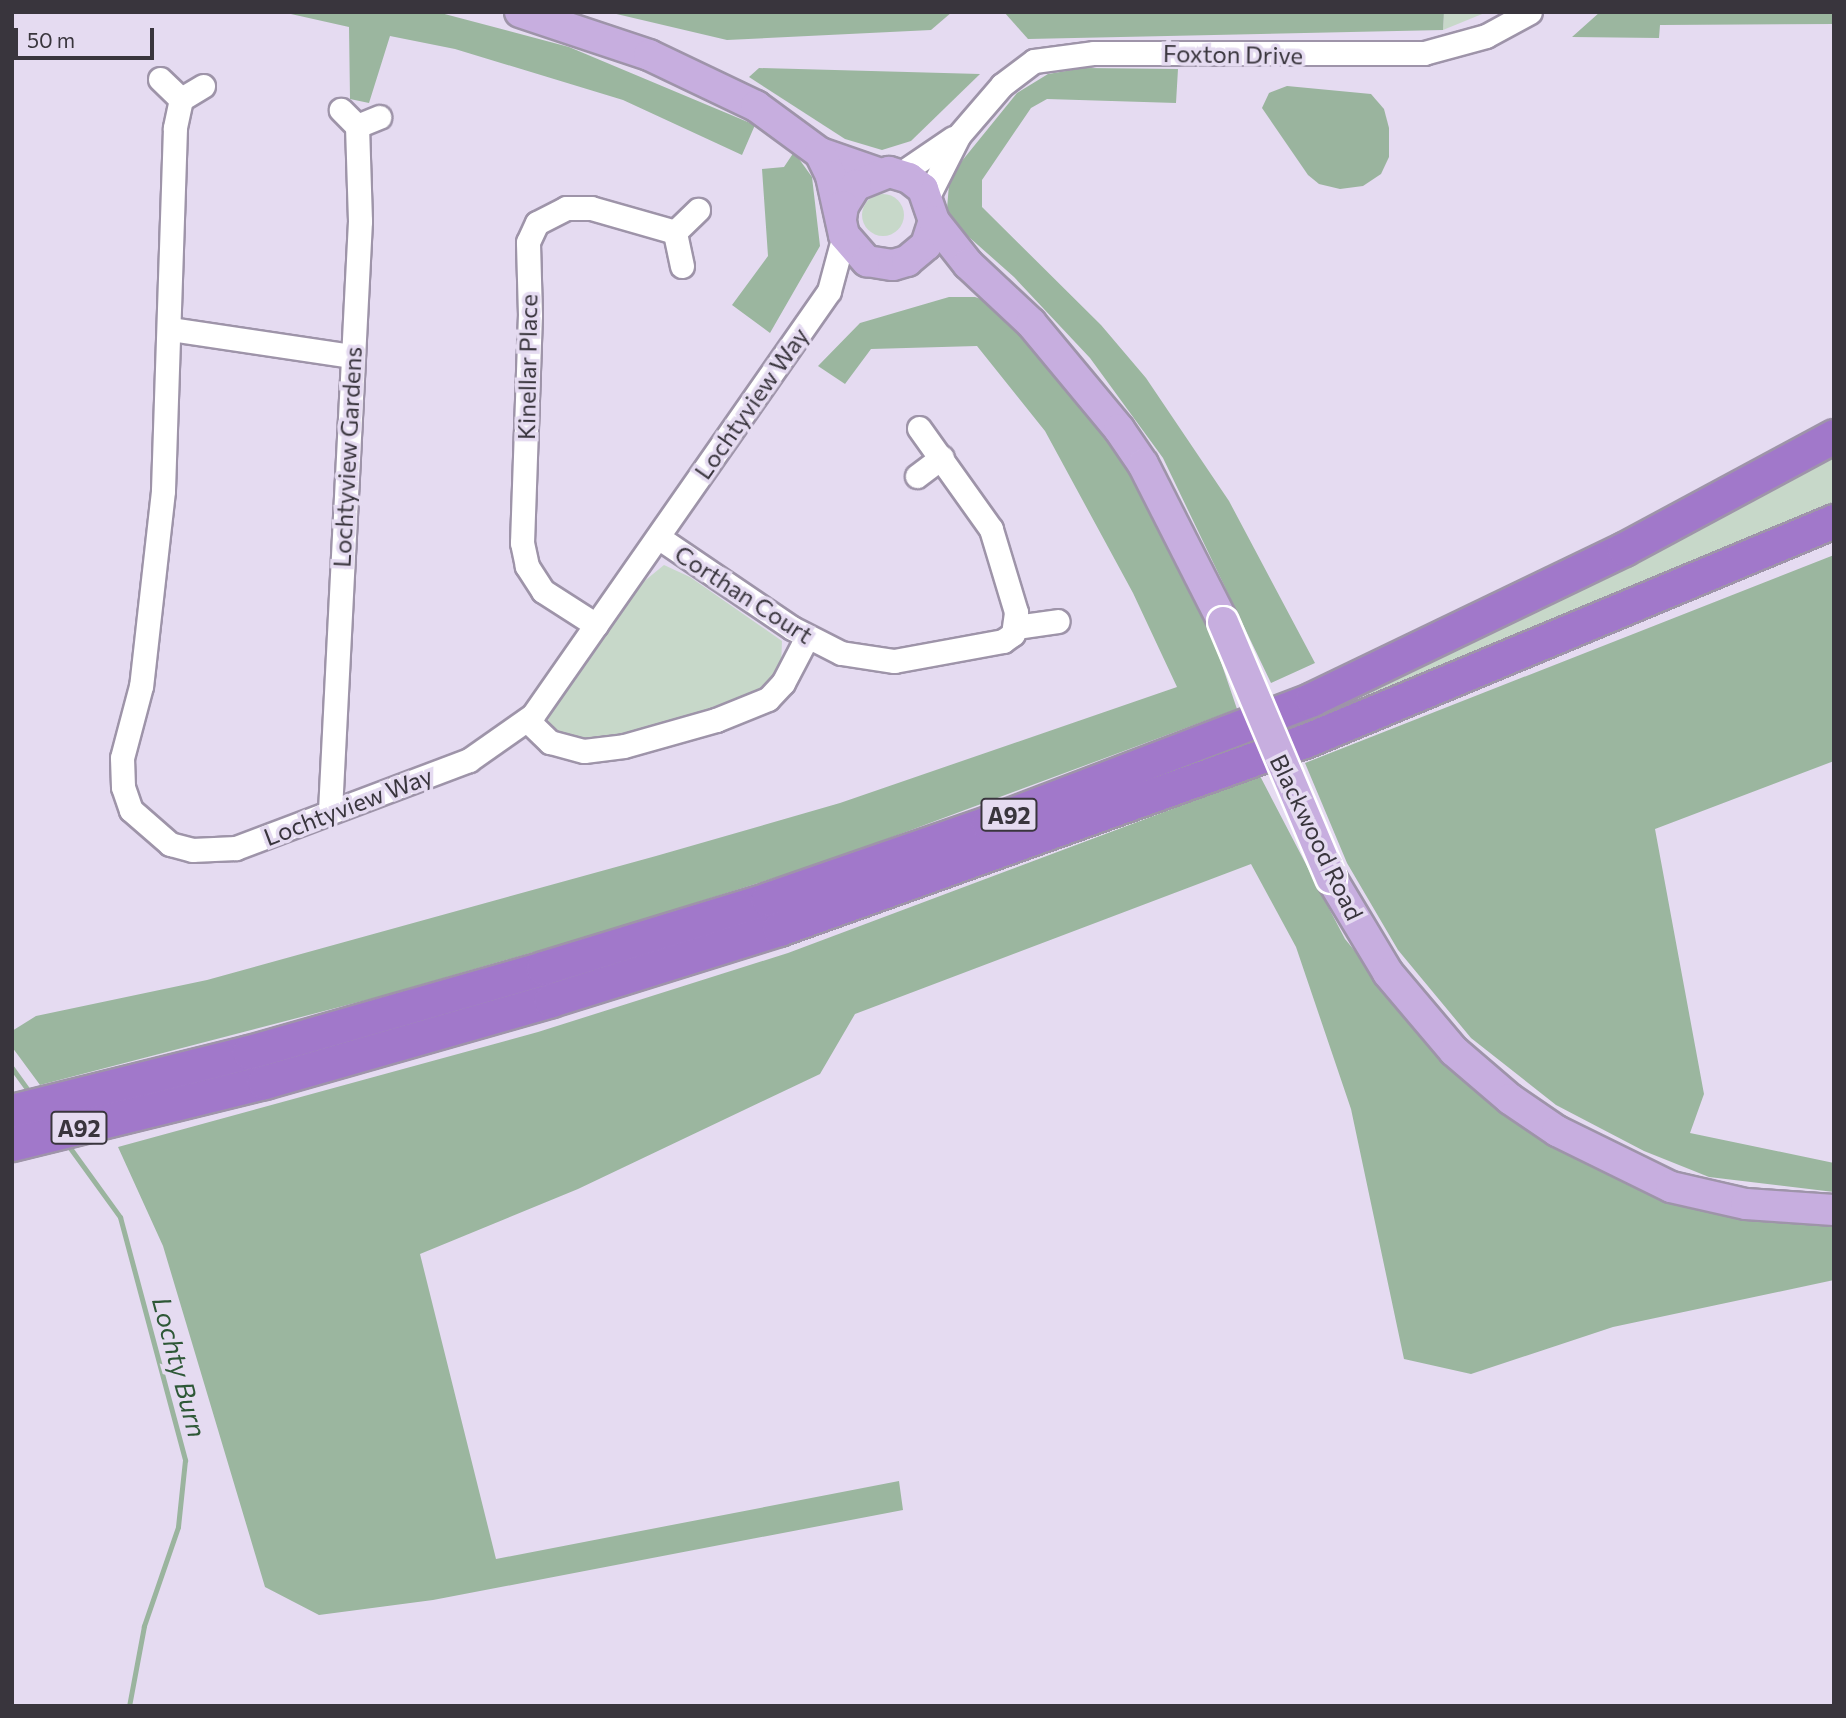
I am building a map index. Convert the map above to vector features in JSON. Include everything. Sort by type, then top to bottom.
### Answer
[{"type":"highway","name":"A92","points":[[12,1144],[142,1096],[681,926],[988,823],[1188,748],[1312,699],[1470,626],[1834,436]]},
{"type":"highway","name":"A92","points":[[12,1111],[142,1096],[666,966],[1003,852],[1307,740],[1834,521]]},
{"type":"main road","points":[[520,12],[649,55],[756,106],[820,153],[889,174],[931,209],[926,245],[893,263]]},
{"type":"main road","points":[[820,153],[843,227],[858,255],[893,263],[968,264]]},
{"type":"main road","points":[[843,227],[842,206],[856,185],[889,174]]},
{"type":"main road","name":"Blackwood Road","points":[[931,209],[968,264],[1031,323],[1119,429],[1143,464],[1223,622],[1331,877],[1388,973],[1454,1051],[1510,1099],[1557,1131],[1671,1187],[1746,1204],[1834,1210]]},
{"type":"street","name":"Foxton Drive","points":[[889,174],[959,135],[1017,71],[1054,55],[1424,53],[1486,36],[1530,12]]},
{"type":"street","points":[[160,79],[181,99],[203,86]]},
{"type":"street","name":"Lochtyview Way","points":[[181,99],[175,128],[171,329],[163,491],[141,686],[122,758],[123,787],[131,810],[170,844],[211,852],[236,848],[469,760],[527,720],[829,292],[859,271],[893,263]]},
{"type":"street","name":"Lochtyview Gardens","points":[[330,811],[351,356],[360,221],[349,118],[379,117]]},
{"type":"street","name":"Foxton Drive","points":[[931,209],[959,135]]},
{"type":"street","name":"Kinellar Place","points":[[596,625],[544,591],[527,566],[522,543],[530,315],[528,242],[537,223],[566,208],[591,208],[675,232]]},
{"type":"street","points":[[682,266],[675,232],[698,210]]},
{"type":"street","name":"Lochtyview Way","points":[[829,292],[843,227]]},
{"type":"street","points":[[171,329],[351,356]]},
{"type":"street","points":[[919,428],[991,529],[1011,592],[1016,627],[1058,621]]},
{"type":"street","points":[[917,476],[942,457]]},
{"type":"street","name":"Corthan Court","points":[[658,537],[807,638],[841,653],[894,662],[1003,641],[1016,627]]},
{"type":"street","points":[[527,720],[550,742],[584,751],[624,746],[716,720],[768,699],[783,683],[807,638]]},
{"type":"shaded area","points":[[282,12],[437,12],[569,47],[755,125],[742,155],[623,100],[455,49],[390,36],[369,103],[350,99],[349,27]]},
{"type":"shaded area","points":[[608,12],[952,12],[931,30],[727,40]]},
{"type":"shaded area","points":[[1004,12],[1444,12],[1443,30],[1028,39]]},
{"type":"shaded area","points":[[1444,12],[1487,12],[1443,30]]},
{"type":"shaded area","points":[[1600,12],[1834,12],[1834,24],[1660,25],[1659,38],[1572,37]]},
{"type":"shaded area","points":[[759,68],[980,74],[911,141],[882,150],[845,139],[749,77]]},
{"type":"shaded area","points":[[1084,68],[1178,69],[1176,103],[1047,99],[1031,108],[982,180],[982,207],[1101,325],[1146,378],[1229,501],[1315,663],[1271,683],[1163,458],[1090,358],[1014,277],[961,230],[947,209],[949,184],[957,167],[1017,93],[1048,74]]},
{"type":"shaded area","points":[[1287,86],[1371,94],[1384,109],[1389,128],[1389,157],[1381,174],[1363,186],[1340,189],[1319,184],[1308,175],[1262,108],[1269,93]]},
{"type":"shaded area","points":[[794,152],[812,177],[820,246],[770,333],[732,305],[768,256],[762,169],[784,167]]},
{"type":"shaded area","points":[[883,194],[898,200],[904,215],[898,230],[883,236],[868,230],[862,215],[868,200]]},
{"type":"shaded area","points":[[949,297],[975,297],[1002,306],[1086,401],[1136,480],[1209,627],[1237,709],[825,862],[603,932],[378,997],[40,1085],[12,1047],[12,1031],[36,1016],[207,980],[840,803],[1177,687],[1133,593],[1045,431],[977,346],[871,349],[845,384],[818,366],[860,323]]},
{"type":"shaded area","points":[[1834,450],[1834,507],[1318,722],[1315,717],[1544,605]]},
{"type":"shaded area","points":[[1834,555],[1834,761],[1655,829],[1704,1094],[1690,1133],[1834,1163],[1834,1192],[1709,1177],[1644,1151],[1556,1105],[1471,1038],[1398,950],[1347,863],[1305,763]]},
{"type":"shaded area","points":[[664,565],[690,577],[782,641],[781,666],[754,695],[722,708],[602,741],[555,732],[548,724],[549,708],[642,583]]},
{"type":"shaded area","points":[[1260,776],[1345,939],[1441,1056],[1478,1092],[1589,1156],[1834,1219],[1834,1280],[1613,1327],[1471,1374],[1404,1359],[1351,1109],[1296,947],[1251,864],[855,1014],[820,1074],[578,1189],[420,1254],[496,1559],[899,1481],[903,1510],[433,1600],[319,1615],[265,1587],[163,1246],[118,1147],[538,1032],[788,953]]},
{"type":"waterway","name":"Lochty Burn","points":[[12,1068],[31,1094]]},
{"type":"waterway","name":"Lochty Burn","points":[[65,1141],[120,1217],[185,1460],[178,1527],[144,1626],[129,1706]]}]
